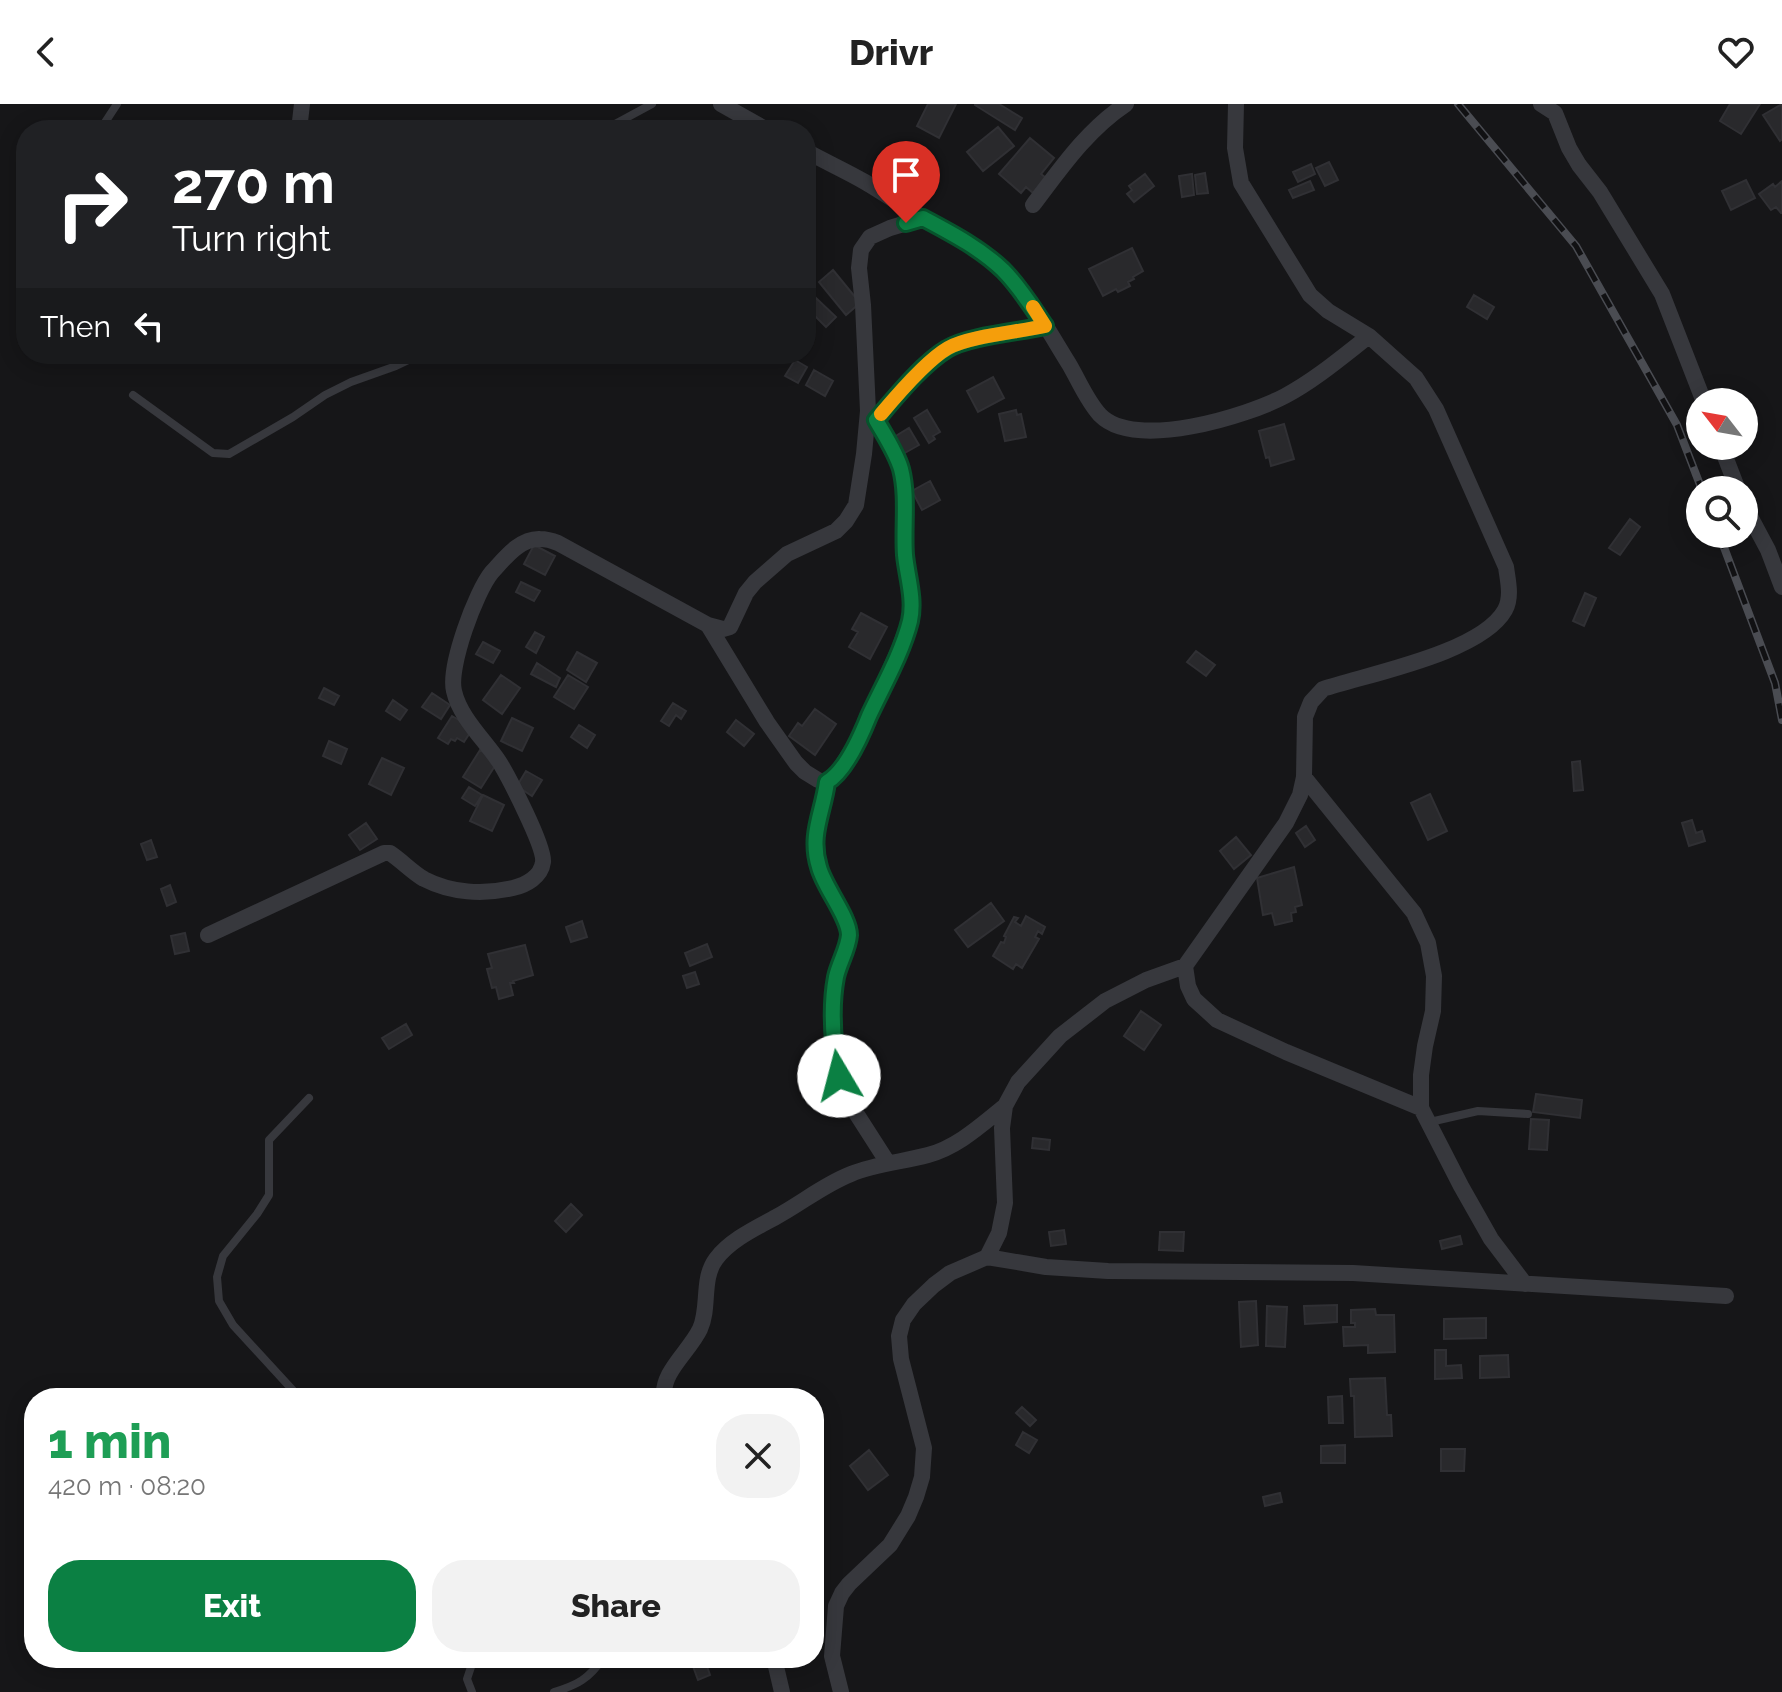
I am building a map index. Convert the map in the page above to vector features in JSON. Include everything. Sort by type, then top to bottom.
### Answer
[{"type":"street","points":[[721,104],[749,120]]},
{"type":"street","points":[[1033,205],[1085,137],[1126,104]]},
{"type":"street","points":[[987,1257],[999,1233],[1005,1203],[1002,1128],[1005,1106],[1018,1082],[1060,1036],[1105,1001],[1146,980],[1185,966],[1286,823],[1300,795],[1304,777],[1305,717],[1311,702],[1323,689],[1431,658],[1468,640],[1492,624],[1505,610],[1509,593],[1506,567],[1436,409],[1416,378],[1369,336],[1328,311],[1310,295],[1241,183],[1235,148],[1236,104]]},
{"type":"street","points":[[1541,104],[1555,113],[1574,157],[1600,192],[1662,294],[1699,388]]},
{"type":"street","points":[[816,156],[961,238],[1002,269],[1026,296],[1099,414],[1108,422],[1146,430],[1178,429],[1240,414],[1286,396],[1369,336]]},
{"type":"street","points":[[208,935],[384,853],[390,853],[424,879],[449,890],[487,892],[510,889],[534,878],[543,863],[542,847],[500,764],[459,705],[453,689],[454,673],[472,607],[485,580],[518,545],[538,538],[558,543],[708,625],[723,629],[730,627],[746,593],[755,582],[787,554],[836,531],[856,505],[872,416],[859,268],[861,250],[870,237],[923,218]]},
{"type":"street","points":[[872,416],[949,347],[1045,326]]},
{"type":"street","points":[[708,625],[767,722],[796,763],[818,780],[827,782],[834,778],[860,737],[910,619],[911,595],[905,557],[901,469],[872,416]]},
{"type":"street","points":[[1758,531],[1782,587]]},
{"type":"street","points":[[1304,777],[1414,913],[1428,943],[1434,987],[1433,1011],[1421,1075],[1426,1115],[1491,1239],[1525,1284]]},
{"type":"street","points":[[827,782],[815,833],[815,848],[819,868],[847,924],[849,936],[836,975],[833,998],[835,1056],[847,1099],[888,1163]]},
{"type":"street","points":[[1185,966],[1194,999],[1217,1020],[1426,1115]]},
{"type":"street","points":[[664,1388],[666,1379],[703,1323],[709,1274],[716,1259],[729,1247],[821,1188],[853,1173],[930,1155],[960,1141],[1005,1106]]},
{"type":"street","points":[[841,1692],[832,1656],[836,1606],[849,1584],[890,1545],[908,1516],[922,1477],[924,1448],[901,1359],[899,1336],[903,1320],[914,1304],[950,1273],[987,1257],[1046,1267],[1108,1271],[1353,1273],[1726,1296]]},
{"type":"street","points":[[776,1668],[782,1692]]},
{"type":"lane","points":[[622,120],[652,104]]},
{"type":"lane","points":[[133,395],[213,453],[229,454],[325,395],[400,364]]},
{"type":"lane","points":[[291,1388],[233,1325],[219,1301],[217,1277],[223,1256],[269,1195],[269,1140],[309,1098]]},
{"type":"lane","points":[[1426,1115],[1478,1111],[1528,1114]]},
{"type":"lane","points":[[471,1668],[467,1679],[472,1692]]},
{"type":"lane","points":[[554,1692],[579,1684],[596,1668]]},
{"type":"building","points":[[928,104],[956,104],[939,138],[917,126]]},
{"type":"building","points":[[975,104],[999,104],[1022,118],[1015,130]]},
{"type":"building","points":[[1730,104],[1760,104],[1741,134],[1720,121]]},
{"type":"building","points":[[1782,104],[1782,139],[1780,141],[1763,115]]},
{"type":"building","points":[[998,127],[1014,146],[983,171],[967,152]]},
{"type":"building","points":[[1030,138],[1054,158],[1041,174],[1046,178],[1033,193],[1026,187],[1021,193],[999,174]]},
{"type":"building","points":[[1329,162],[1338,180],[1325,186],[1316,168]]},
{"type":"building","points":[[1311,164],[1315,174],[1298,182],[1293,172]]},
{"type":"building","points":[[1205,173],[1208,193],[1197,194],[1195,175]]},
{"type":"building","points":[[1145,174],[1154,186],[1134,202],[1127,194],[1132,190],[1129,186]]},
{"type":"building","points":[[1192,174],[1194,195],[1182,197],[1179,176]]},
{"type":"building","points":[[1746,180],[1755,198],[1731,210],[1722,191]]},
{"type":"building","points":[[1310,181],[1314,190],[1293,198],[1289,190]]},
{"type":"building","points":[[1782,181],[1781,213],[1776,207],[1771,210],[1759,194]]},
{"type":"building","points":[[1132,248],[1143,271],[1128,282],[1130,286],[1103,296],[1089,269]]},
{"type":"building","points":[[833,270],[860,303],[846,315],[819,282]]},
{"type":"building","points":[[1474,295],[1494,307],[1487,319],[1467,307]]},
{"type":"building","points":[[816,298],[836,317],[826,327],[816,317]]},
{"type":"building","points":[[792,364],[807,367],[798,383],[785,376]]},
{"type":"building","points":[[814,370],[833,381],[825,396],[806,385]]},
{"type":"building","points":[[993,377],[1004,398],[978,412],[967,391]]},
{"type":"building","points":[[927,410],[940,432],[929,443],[914,418]]},
{"type":"building","points":[[1016,410],[1017,415],[1021,414],[1026,437],[1005,441],[999,414]]},
{"type":"building","points":[[1284,424],[1294,459],[1271,466],[1259,431]]},
{"type":"building","points":[[909,428],[919,445],[903,454],[894,437]]},
{"type":"building","points":[[930,481],[940,500],[922,510],[912,491]]},
{"type":"building","points":[[1630,519],[1640,527],[1620,555],[1609,548]]},
{"type":"building","points":[[534,545],[555,556],[545,575],[524,564]]},
{"type":"building","points":[[521,582],[540,591],[534,601],[516,592]]},
{"type":"building","points":[[1585,593],[1596,598],[1584,626],[1573,621]]},
{"type":"building","points":[[861,613],[887,627],[870,659],[849,647],[858,632],[852,629]]},
{"type":"building","points":[[535,632],[544,637],[536,653],[526,647]]},
{"type":"building","points":[[483,642],[500,651],[493,663],[476,654]]},
{"type":"building","points":[[1196,651],[1215,665],[1206,676],[1187,662]]},
{"type":"building","points":[[577,652],[597,663],[586,682],[567,670]]},
{"type":"building","points":[[537,663],[560,678],[556,687],[531,674]]},
{"type":"building","points":[[501,675],[520,688],[502,714],[483,700]]},
{"type":"building","points":[[568,675],[588,687],[574,709],[554,697]]},
{"type":"building","points":[[324,688],[339,696],[334,705],[319,698]]},
{"type":"building","points":[[432,693],[450,705],[441,719],[422,707]]},
{"type":"building","points":[[393,700],[407,710],[400,720],[386,711]]},
{"type":"building","points":[[673,703],[686,711],[681,719],[676,715],[669,726],[661,721]]},
{"type":"building","points":[[815,709],[836,724],[815,755],[789,736],[798,723],[802,726]]},
{"type":"building","points":[[452,716],[473,728],[464,742],[457,738],[455,741],[451,739],[448,744],[438,738]]},
{"type":"building","points":[[512,718],[533,728],[522,751],[501,741]]},
{"type":"building","points":[[736,720],[754,734],[744,746],[727,732]]},
{"type":"building","points":[[579,725],[595,735],[587,748],[571,737]]},
{"type":"building","points":[[329,741],[347,749],[341,764],[323,756]]},
{"type":"building","points":[[480,750],[498,761],[481,788],[463,777]]},
{"type":"building","points":[[382,758],[404,768],[391,795],[369,784]]},
{"type":"building","points":[[1580,761],[1583,790],[1574,791],[1572,762]]},
{"type":"building","points":[[526,771],[542,780],[532,796],[517,786]]},
{"type":"building","points":[[469,787],[482,795],[475,806],[462,798]]},
{"type":"building","points":[[1430,794],[1447,831],[1428,840],[1411,803]]},
{"type":"building","points":[[483,795],[504,805],[492,831],[470,821]]},
{"type":"building","points":[[1692,820],[1696,833],[1702,831],[1705,841],[1689,846],[1682,823]]},
{"type":"building","points":[[366,823],[377,839],[360,850],[349,835]]},
{"type":"building","points":[[1306,826],[1315,840],[1305,847],[1296,833]]},
{"type":"building","points":[[1236,837],[1251,855],[1234,869],[1220,851]]},
{"type":"building","points":[[151,840],[157,857],[147,860],[141,844]]},
{"type":"building","points":[[1294,867],[1302,905],[1295,907],[1296,912],[1291,913],[1292,921],[1275,925],[1272,913],[1263,915],[1257,878]]},
{"type":"building","points":[[170,885],[176,902],[167,906],[161,889]]},
{"type":"building","points":[[991,903],[1004,921],[968,947],[955,930]]},
{"type":"building","points":[[1026,916],[1045,927],[1042,934],[1038,931],[1035,937],[1039,939],[1022,968],[1016,964],[1013,969],[993,956],[1001,942],[1004,943],[1004,936],[1014,917],[1018,918],[1015,922],[1021,926]]},
{"type":"building","points":[[582,921],[587,937],[571,942],[566,927]]},
{"type":"building","points":[[185,933],[189,951],[175,954],[171,936]]},
{"type":"building","points":[[707,944],[712,957],[690,966],[685,953]]},
{"type":"building","points":[[525,945],[533,975],[510,983],[513,995],[499,999],[496,987],[492,988],[487,969],[492,968],[488,954]]},
{"type":"building","points":[[695,972],[699,984],[687,988],[683,976]]},
{"type":"building","points":[[1141,1011],[1161,1025],[1144,1050],[1124,1036]]},
{"type":"building","points":[[406,1024],[412,1035],[389,1049],[382,1038]]},
{"type":"building","points":[[1536,1094],[1582,1100],[1580,1118],[1533,1112]]},
{"type":"building","points":[[1531,1119],[1549,1120],[1547,1150],[1529,1149]]},
{"type":"building","points":[[1033,1138],[1050,1140],[1049,1150],[1032,1148]]},
{"type":"building","points":[[571,1204],[582,1215],[566,1232],[555,1221]]},
{"type":"building","points":[[1064,1230],[1066,1244],[1051,1246],[1049,1232]]},
{"type":"building","points":[[1160,1232],[1184,1232],[1183,1251],[1159,1250]]},
{"type":"building","points":[[1460,1236],[1462,1244],[1442,1249],[1440,1241]]},
{"type":"building","points":[[1256,1301],[1258,1345],[1241,1347],[1239,1302]]},
{"type":"building","points":[[1337,1305],[1337,1322],[1305,1324],[1304,1306]]},
{"type":"building","points":[[1267,1306],[1287,1307],[1285,1347],[1266,1346]]},
{"type":"building","points":[[1375,1309],[1376,1315],[1394,1315],[1395,1352],[1368,1353],[1368,1345],[1344,1346],[1343,1327],[1355,1327],[1355,1323],[1351,1323],[1351,1310]]},
{"type":"building","points":[[1486,1318],[1486,1338],[1444,1339],[1444,1319]]},
{"type":"building","points":[[1435,1350],[1446,1350],[1446,1366],[1461,1365],[1462,1378],[1435,1379]]},
{"type":"building","points":[[1508,1355],[1509,1377],[1480,1378],[1480,1356]]},
{"type":"building","points":[[1385,1378],[1387,1415],[1391,1415],[1392,1436],[1355,1437],[1354,1396],[1351,1396],[1350,1379]]},
{"type":"building","points":[[1342,1396],[1343,1423],[1329,1423],[1328,1397]]},
{"type":"building","points":[[1022,1407],[1036,1420],[1030,1426],[1016,1413]]},
{"type":"building","points":[[1023,1432],[1037,1440],[1029,1453],[1016,1445]]},
{"type":"building","points":[[1345,1445],[1345,1463],[1321,1463],[1321,1446]]},
{"type":"building","points":[[1441,1449],[1465,1449],[1464,1471],[1441,1471]]},
{"type":"building","points":[[869,1450],[888,1475],[868,1490],[850,1466]]},
{"type":"building","points":[[1280,1493],[1282,1502],[1265,1506],[1263,1497]]},
{"type":"building","points":[[694,1668],[708,1668],[710,1675],[698,1680]]},
{"type":"railway","points":[[1458,104],[1576,246],[1677,425],[1697,476]]},
{"type":"railway","points":[[1724,548],[1775,683],[1782,720]]},
{"type":"slow traffic","points":[[881,414],[949,347],[1045,326],[1033,307]]},
{"type":"route","points":[[839,1076],[835,1056],[833,998],[836,975],[849,936],[847,924],[819,868],[815,833],[827,782],[834,778],[860,737],[910,619],[911,595],[905,557],[901,469],[876,420],[899,393],[949,347],[1045,326],[1026,296],[1002,269],[961,238],[923,218],[906,223]]}]
